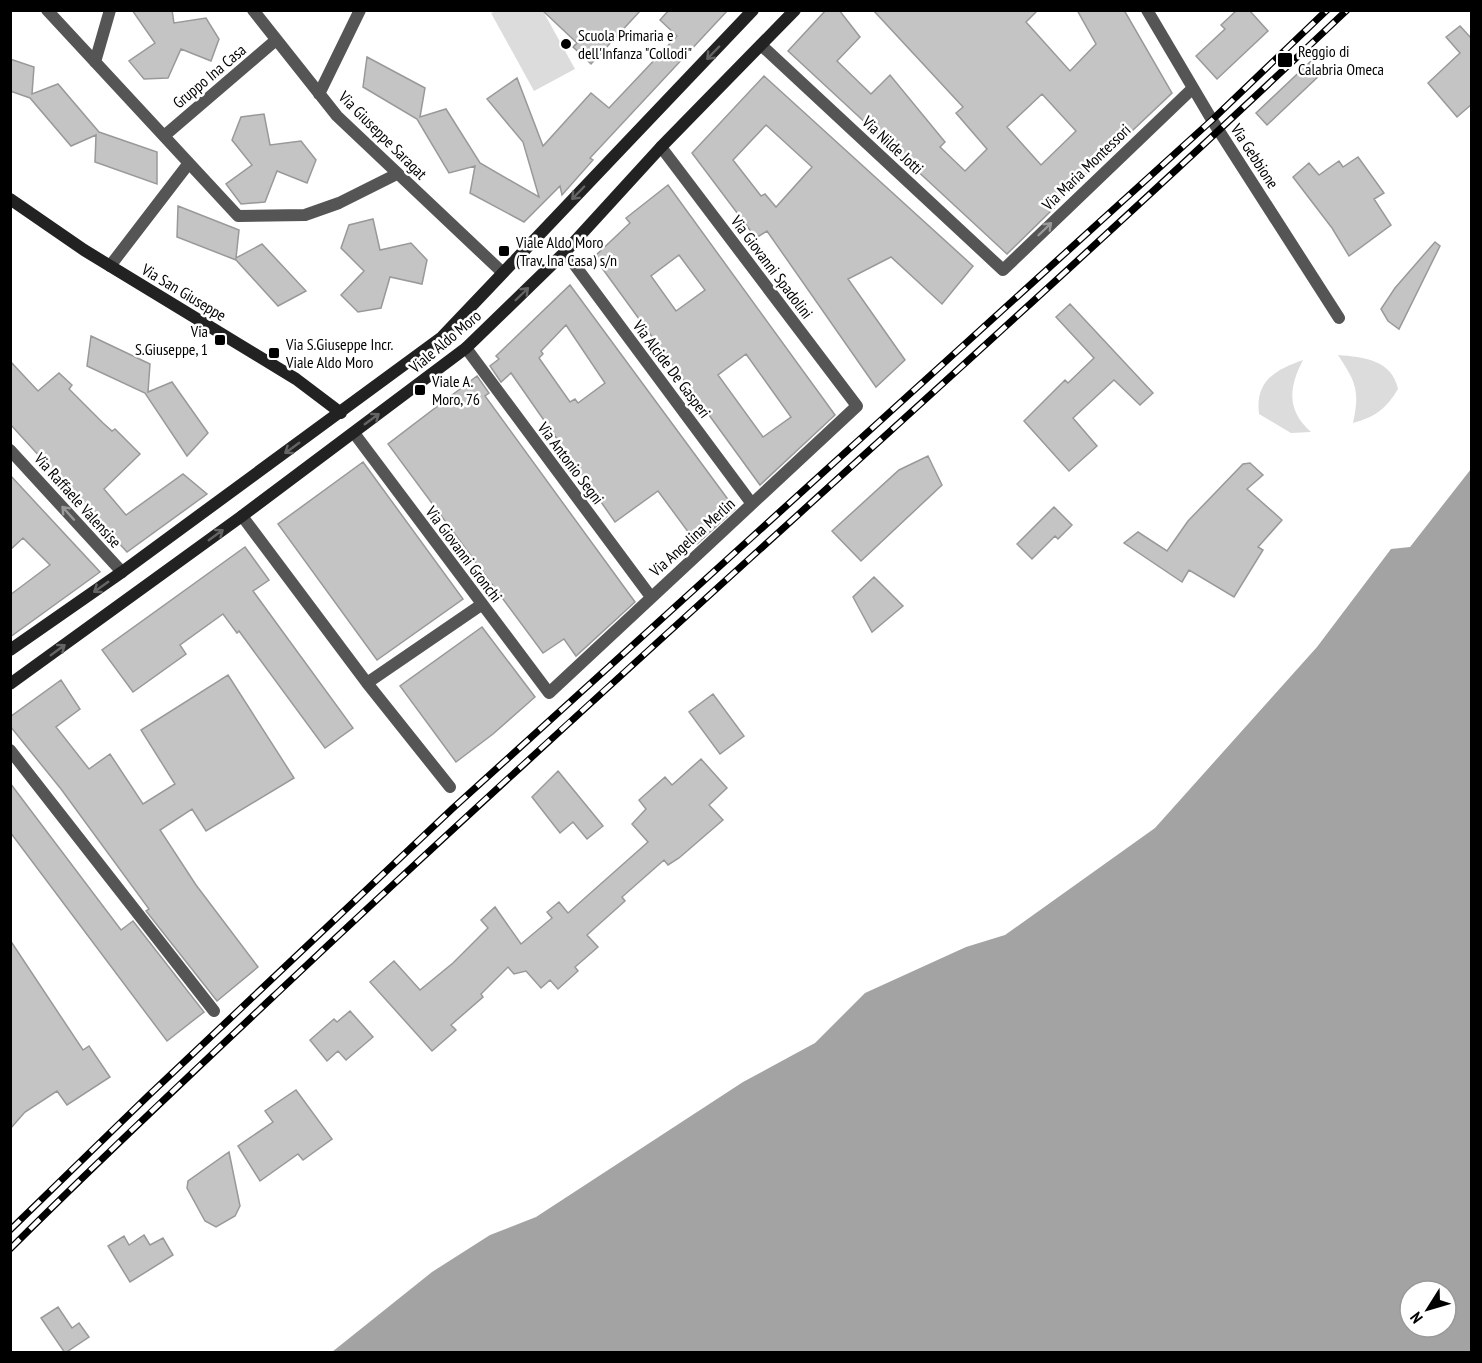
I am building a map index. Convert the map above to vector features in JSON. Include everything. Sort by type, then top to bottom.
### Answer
[{"type":"street","points":[[47,10],[238,216],[305,215],[339,204],[397,174]]},
{"type":"street","points":[[95,62],[110,10]]},
{"type":"street","name":"Via Giuseppe Saragat","points":[[253,10],[336,116],[502,272]]},
{"type":"street","points":[[319,94],[360,10]]},
{"type":"street","name":"Viale Aldo Moro","points":[[10,650],[122,572],[442,337],[753,10]]},
{"type":"street","name":"Viale Aldo Moro","points":[[10,684],[242,516],[466,348],[565,252],[661,147],[795,10]]},
{"type":"street","name":"Via Gebbione","points":[[1147,10],[1193,88],[1339,318]]},
{"type":"street","name":"Gruppo Ina Casa","points":[[164,136],[276,40]]},
{"type":"street","name":"Via Nilde Jotti","points":[[761,45],[1003,270]]},
{"type":"street","name":"Via Maria Montessori","points":[[1003,270],[1193,88]]},
{"type":"street","name":"Via Giovanni Spadolini","points":[[661,147],[857,406]]},
{"type":"street","points":[[110,266],[189,163]]},
{"type":"street","name":"Via San Giuseppe","points":[[10,199],[110,266],[296,379],[341,413]]},
{"type":"street","name":"Via Alcide De Gasperi","points":[[565,252],[752,504]]},
{"type":"street","name":"Via Antonio Segni","points":[[466,348],[651,597]]},
{"type":"street","name":"Via Angelina Merlin","points":[[549,693],[857,406]]},
{"type":"street","name":"Via Giovanni Gronchi","points":[[354,433],[549,693]]},
{"type":"street","name":"Via Raffaele Valensise","points":[[10,450],[122,572]]},
{"type":"street","points":[[242,516],[367,683],[450,787]]},
{"type":"street","points":[[367,683],[481,605]]},
{"type":"street","points":[[10,750],[214,1011]]},
{"type":"shaded area","points":[[543,11],[575,69],[534,91],[491,13]]},
{"type":"shaded area","points":[[1338,355],[1376,362],[1390,372],[1395,379],[1398,389],[1389,402],[1368,418],[1353,423],[1356,403],[1355,387]]},
{"type":"shaded area","points":[[1303,360],[1295,380],[1292,398],[1297,415],[1311,432],[1291,433],[1259,414],[1260,393],[1269,378],[1284,368]]},
{"type":"shaded area","points":[[1471,469],[1471,1352],[332,1352],[432,1272],[490,1235],[536,1217],[743,1082],[815,1043],[865,993],[966,947],[1005,935],[1155,828],[1317,647],[1391,549],[1410,547]]},
{"type":"building","points":[[132,10],[172,10],[174,23],[206,18],[219,39],[211,61],[181,49],[168,78],[144,79],[129,61],[155,43]]},
{"type":"building","points":[[542,10],[641,10],[591,64],[573,47],[577,43]]},
{"type":"building","points":[[669,10],[728,10],[590,158],[593,160],[562,195],[560,186],[524,222],[470,193],[475,166],[449,173],[417,119],[363,87],[367,57],[425,88],[420,117],[446,109],[480,163],[539,197],[523,142],[487,99],[517,78],[543,146],[591,93],[609,108],[677,36],[660,20]]},
{"type":"building","points":[[826,10],[839,10],[860,37],[837,61],[871,94],[890,75],[945,142],[940,147],[965,171],[987,149],[956,113],[963,107],[873,10],[1038,10],[1026,22],[1070,71],[1096,44],[1077,10],[1124,10],[1172,93],[1056,203],[1057,205],[1007,254],[788,51]],"holes":[[[1042,94],[1076,131],[1041,165],[1007,127]]]},
{"type":"building","name":"Reggio di Calabria Omeca","points":[[1237,10],[1249,10],[1268,31],[1217,79],[1196,56],[1225,29],[1221,25]]},
{"type":"building","points":[[1460,26],[1472,39],[1472,104],[1457,117],[1428,83],[1460,53],[1446,37]]},
{"type":"building","points":[[10,59],[34,67],[32,94],[58,84],[99,132],[157,152],[157,184],[95,162],[96,135],[71,146],[30,98],[10,91]]},
{"type":"building","points":[[1311,61],[1322,73],[1267,125],[1256,113]]},
{"type":"building","points":[[764,76],[973,266],[942,304],[891,257],[848,279],[905,360],[876,387],[767,231],[756,238],[692,153]],"holes":[[[766,125],[812,167],[776,207],[765,194],[761,196],[733,160]]]},
{"type":"building","points":[[264,114],[270,145],[301,141],[316,160],[307,183],[277,171],[265,202],[241,204],[226,184],[252,165],[232,140],[241,117]]},
{"type":"building","points":[[1358,157],[1384,193],[1374,199],[1391,225],[1349,256],[1332,228],[1293,177],[1309,163],[1319,175],[1339,161],[1343,167]]},
{"type":"building","points":[[668,185],[835,415],[760,485],[594,257],[630,223],[626,218]],"holes":[[[679,255],[705,290],[676,311],[651,276]],[[746,354],[791,417],[763,437],[718,375]]]},
{"type":"building","points":[[178,206],[239,230],[236,258],[262,244],[306,291],[278,306],[236,260],[177,237]]},
{"type":"building","points":[[373,219],[380,250],[411,243],[427,260],[422,284],[390,277],[381,308],[358,312],[341,295],[364,271],[341,248],[349,225]]},
{"type":"building","points":[[1435,242],[1440,246],[1399,329],[1388,321],[1381,309],[1395,288]]},
{"type":"building","points":[[570,285],[735,509],[697,544],[658,491],[615,522],[511,373],[501,382],[490,366],[499,359],[496,356]],"holes":[[[566,325],[605,383],[578,403],[575,399],[570,402],[539,358],[543,354],[541,351]]]},
{"type":"building","points":[[1070,304],[1153,393],[1140,405],[1114,380],[1073,418],[1097,446],[1069,471],[1024,421],[1065,380],[1068,383],[1094,358],[1056,317]]},
{"type":"building","points":[[91,336],[150,364],[148,392],[172,382],[208,433],[187,456],[145,393],[87,366]]},
{"type":"building","points":[[10,361],[38,391],[59,373],[72,385],[69,389],[103,423],[112,431],[115,429],[140,454],[104,489],[126,515],[183,474],[207,494],[127,552],[10,424]]},
{"type":"building","points":[[477,376],[489,393],[485,396],[635,602],[576,656],[564,639],[543,653],[388,444]]},
{"type":"building","points":[[928,456],[942,485],[861,561],[832,531],[899,470]]},
{"type":"building","points":[[363,462],[463,599],[377,660],[278,524]]},
{"type":"building","points":[[1250,463],[1263,475],[1247,489],[1282,520],[1258,547],[1263,550],[1234,597],[1189,570],[1182,582],[1124,543],[1138,532],[1167,551],[1188,521],[1243,464]]},
{"type":"building","points":[[10,475],[100,572],[10,637],[10,595],[50,565],[23,538],[10,550]]},
{"type":"building","points":[[1054,507],[1072,525],[1058,539],[1055,536],[1032,559],[1017,544]]},
{"type":"building","points":[[245,547],[269,580],[253,591],[353,728],[325,748],[239,631],[237,633],[223,614],[180,645],[186,654],[133,692],[102,650]]},
{"type":"building","points":[[874,577],[903,606],[872,632],[853,597]]},
{"type":"building","points":[[482,627],[535,697],[493,734],[456,762],[400,686]]},
{"type":"building","points":[[228,675],[294,778],[206,831],[192,809],[160,830],[196,885],[258,967],[217,1001],[146,911],[149,909],[61,789],[10,726],[10,717],[61,680],[80,709],[56,727],[89,769],[110,754],[143,804],[175,784],[141,730]]},
{"type":"building","points":[[713,694],[744,736],[720,754],[689,712]]},
{"type":"building","points":[[701,759],[727,788],[709,805],[723,820],[679,858],[668,865],[664,860],[622,897],[625,901],[587,935],[598,947],[575,967],[578,971],[558,989],[550,980],[541,988],[526,971],[514,974],[508,967],[481,994],[483,997],[451,1025],[456,1030],[432,1051],[370,982],[394,961],[420,990],[453,963],[488,928],[481,920],[495,907],[521,944],[552,918],[547,912],[559,902],[568,913],[648,842],[632,824],[646,809],[639,800],[665,777],[672,785]]},
{"type":"building","points":[[558,771],[603,826],[587,839],[573,822],[560,833],[532,797]]},
{"type":"building","points":[[10,783],[121,930],[133,921],[204,1012],[167,1041],[10,832]]},
{"type":"building","points":[[10,940],[83,1050],[89,1046],[110,1077],[67,1105],[57,1091],[25,1112],[10,1129]]},
{"type":"building","points":[[350,1011],[373,1037],[346,1060],[338,1051],[327,1061],[310,1040],[334,1019],[337,1022]]},
{"type":"building","points":[[296,1090],[332,1139],[303,1160],[298,1154],[260,1181],[238,1146],[273,1122],[265,1111]]},
{"type":"building","points":[[229,1152],[240,1206],[235,1216],[216,1227],[205,1221],[187,1188],[188,1181]]},
{"type":"building","points":[[144,1235],[150,1245],[163,1238],[173,1255],[130,1282],[108,1246],[124,1236],[129,1245]]},
{"type":"building","points":[[58,1307],[72,1328],[79,1323],[89,1337],[65,1353],[41,1318]]},
{"type":"railway","points":[[10,1230],[148,1096],[452,809],[1212,120],[1327,10]]},
{"type":"railway","points":[[10,1249],[158,1105],[437,844],[1089,250],[1347,10]]},
{"type":"place","name":"Scuola Primaria e dell'Infanza \"Collodi\"","points":[[566,44]]},
{"type":"place","name":"Reggio di Calabria Omeca","points":[[1285,60]]},
{"type":"place","name":"Viale Aldo Moro (Trav. Ina Casa) s/n","points":[[504,251]]},
{"type":"place","name":"Via S.Giuseppe, 1","points":[[220,340]]},
{"type":"place","name":"Via S.Giuseppe Incr. Viale Aldo Moro","points":[[274,353]]},
{"type":"place","name":"Viale A. Moro, 76","points":[[420,390]]}]
